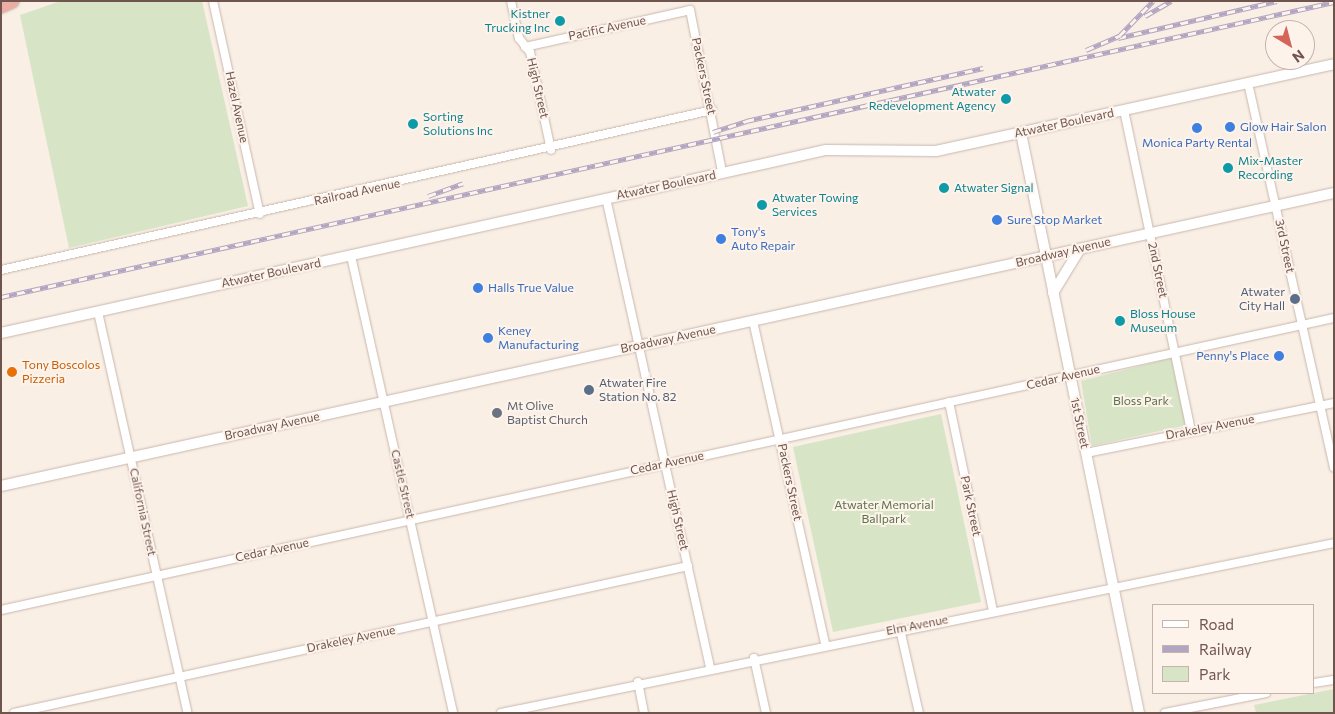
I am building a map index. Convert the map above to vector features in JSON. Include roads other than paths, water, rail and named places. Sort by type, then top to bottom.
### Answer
[{"type":"highway","points":[[1,6],[12,1]]},
{"type":"street","name":"Hazel Avenue","points":[[213,1],[260,214]]},
{"type":"street","name":"High Street","points":[[511,1],[525,46],[530,52],[551,150]]},
{"type":"street","name":"Pacific Avenue","points":[[525,46],[690,10]]},
{"type":"street","name":"Packers Street","points":[[690,10],[712,110],[722,172]]},
{"type":"street","name":"Atwater Boulevard","points":[[1,333],[826,150],[936,150],[1334,64]]},
{"type":"street","name":"3rd Street","points":[[1248,82],[1334,468]]},
{"type":"street","name":"Railroad Avenue","points":[[1,270],[551,150],[712,110]]},
{"type":"street","name":"2nd Street","points":[[1124,110],[1191,431]]},
{"type":"street","name":"1st Street","points":[[1021,132],[1139,713]]},
{"type":"street","name":"Broadway Avenue","points":[[1,486],[1334,193]]},
{"type":"street","name":"High Street","points":[[606,198],[710,667]]},
{"type":"street","points":[[1053,293],[1080,248]]},
{"type":"street","name":"Castle Street","points":[[351,256],[453,713]]},
{"type":"street","name":"California Street","points":[[98,312],[188,713]]},
{"type":"street","name":"Cedar Avenue","points":[[1,610],[1334,318]]},
{"type":"street","name":"Packers Street","points":[[753,321],[781,439],[825,644]]},
{"type":"street","name":"Park Street","points":[[949,402],[993,610]]},
{"type":"street","name":"Drakeley Avenue","points":[[1086,453],[1334,403]]},
{"type":"street","name":"Elm Avenue","points":[[501,713],[754,658],[1334,543]]},
{"type":"street","name":"Drakeley Avenue","points":[[14,713],[688,566]]},
{"type":"street","points":[[900,629],[919,713]]},
{"type":"street","points":[[754,658],[766,713]]},
{"type":"street","points":[[1315,684],[1334,680]]},
{"type":"street","points":[[638,682],[644,713]]},
{"type":"street","points":[[1164,713],[1261,694]]},
{"type":"railway","points":[[1086,50],[1119,36],[1153,1]]},
{"type":"railway","points":[[1145,16],[1171,1]]},
{"type":"railway","points":[[1118,38],[1277,1]]},
{"type":"railway","points":[[1,297],[1334,2]]},
{"type":"railway","points":[[713,132],[746,121],[983,68]]},
{"type":"railway","points":[[428,196],[463,183]]},
{"type":"place","name":"Kistner Trucking Inc","points":[[560,21]]},
{"type":"place","name":"Atwater Redevelopment Agency","points":[[1006,99]]},
{"type":"place","name":"Sorting Solutions Inc","points":[[413,124]]},
{"type":"place","name":"Glow Hair Salon","points":[[1230,127]]},
{"type":"place","name":"Monica Party Rental","points":[[1197,128]]},
{"type":"place","name":"Mix-Master Recording","points":[[1228,168]]},
{"type":"place","name":"Atwater Signal","points":[[944,188]]},
{"type":"place","name":"Atwater Towing Services","points":[[762,205]]},
{"type":"place","name":"Sure Stop Market","points":[[997,220]]},
{"type":"place","name":"Tony's Auto Repair","points":[[721,239]]},
{"type":"place","name":"Halls True Value","points":[[478,288]]},
{"type":"place","name":"Atwater City Hall","points":[[1295,299]]},
{"type":"place","name":"Bloss House Museum","points":[[1120,321]]},
{"type":"place","name":"Keney Manufacturing","points":[[488,338]]},
{"type":"place","name":"Penny's Place","points":[[1279,356]]},
{"type":"place","name":"Tony Boscolos Pizzeria","points":[[12,372]]},
{"type":"place","name":"Atwater Fire Station No. 82","points":[[589,390]]},
{"type":"place","name":"Mt Olive Baptist Church","points":[[497,413]]},
{"type":"park label","name":"Bloss Park","points":[[1141,401]]},
{"type":"park label","name":"Atwater Memorial Ballpark","points":[[884,512]]}]
